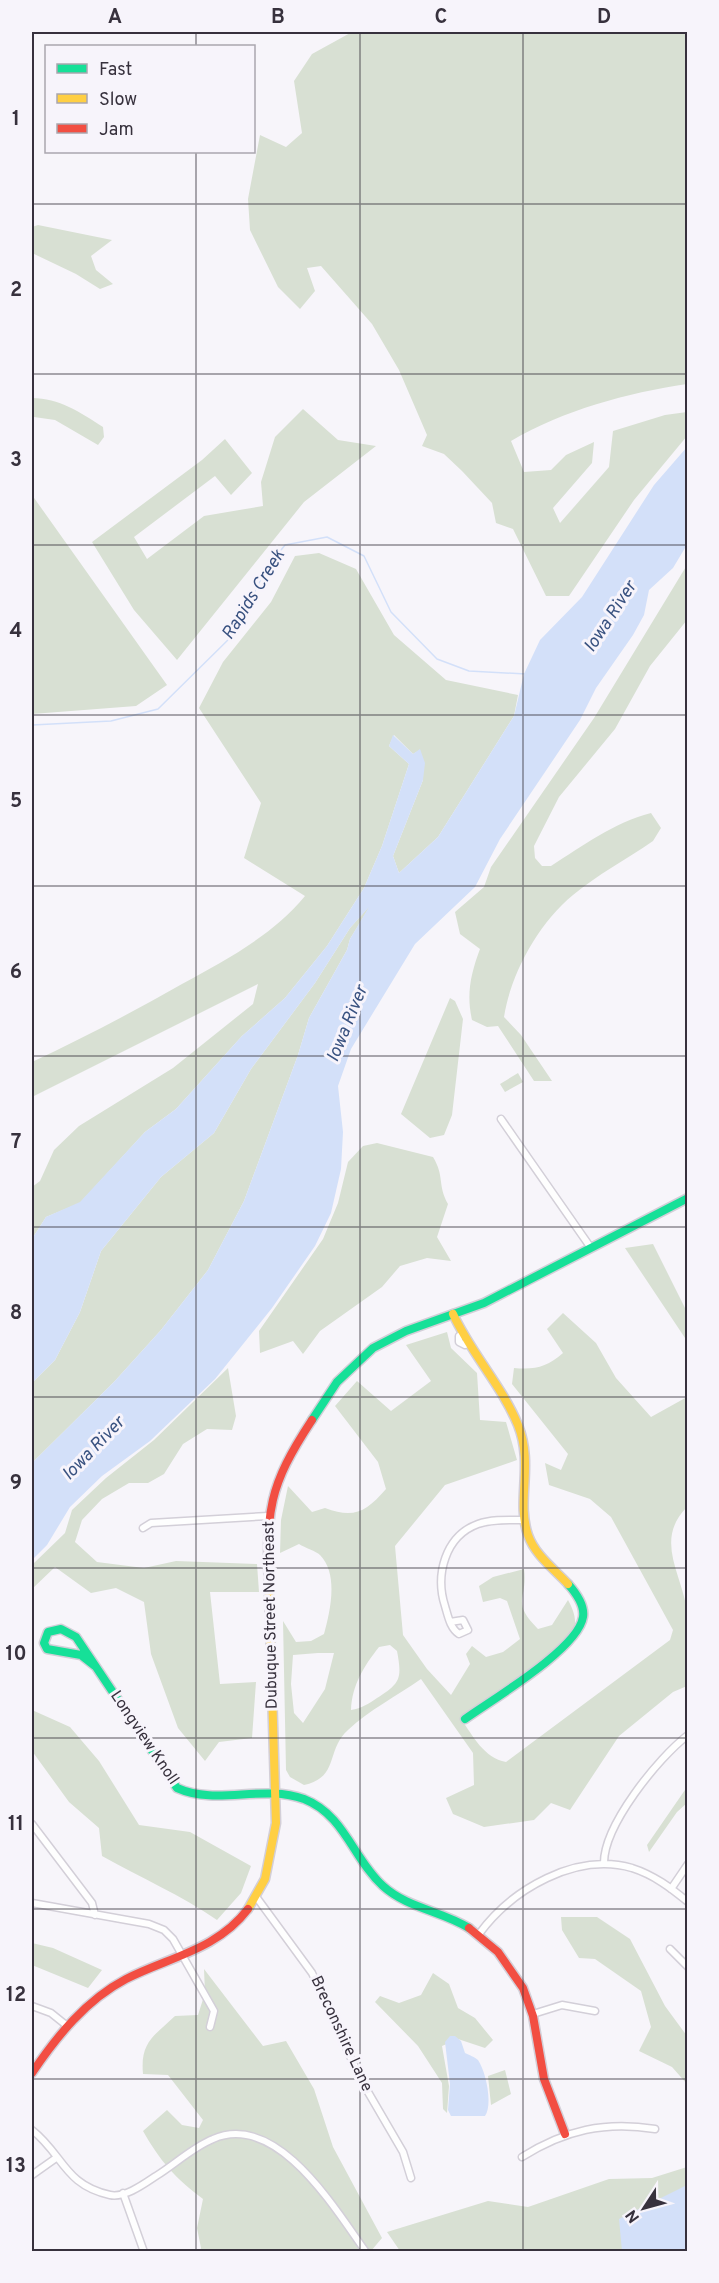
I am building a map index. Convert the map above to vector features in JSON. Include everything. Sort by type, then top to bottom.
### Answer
[{"type":"street","points":[[501,1119],[591,1248]]},
{"type":"street","name":"Dubuque Street Northeast","points":[[32,2073],[66,2025],[89,2005],[117,1985],[204,1947],[228,1932],[246,1914],[266,1880],[273,1856],[275,1792],[268,1516],[273,1491],[284,1465],[345,1373],[373,1348],[388,1339],[484,1303],[687,1198]]},
{"type":"street","points":[[453,1314],[513,1416],[525,1443],[528,1469],[524,1520],[536,1551],[577,1592],[582,1606],[581,1622],[576,1636],[562,1650],[465,1719]]},
{"type":"street","points":[[142,1528],[151,1523],[268,1516]]},
{"type":"street","points":[[450,1622],[443,1599],[441,1581],[444,1561],[453,1542],[479,1523],[524,1520]]},
{"type":"street","name":"Longview Knoll","points":[[95,1666],[81,1654],[47,1649],[44,1643],[45,1635],[57,1628],[68,1630],[76,1637],[177,1788],[187,1793],[207,1795],[275,1792],[311,1802],[337,1820],[363,1862],[385,1887],[407,1900],[453,1918],[479,1934],[498,1951],[513,1970],[533,2014],[544,2082],[565,2134]]},
{"type":"street","points":[[604,1864],[607,1841],[614,1824],[667,1752],[687,1735]]},
{"type":"street","points":[[32,1824],[92,1902],[95,1915]]},
{"type":"street","points":[[479,1934],[498,1911],[542,1882],[571,1869],[604,1864],[643,1872],[687,1902]]},
{"type":"street","points":[[671,1889],[687,1864]]},
{"type":"street","name":"Breconshire Lane","points":[[257,1898],[312,1973],[361,2080],[403,2152],[411,2178]]},
{"type":"street","points":[[32,1903],[161,1928],[173,1939],[214,2011],[210,2027]]},
{"type":"street","points":[[670,1949],[687,1966]]},
{"type":"street","points":[[533,2014],[562,2005],[595,2011]]},
{"type":"street","points":[[32,2006],[51,2013],[66,2025]]},
{"type":"street","points":[[522,2157],[565,2134],[613,2125],[655,2129]]},
{"type":"street","points":[[32,2130],[66,2171],[86,2186],[113,2196],[137,2189],[213,2138],[244,2133],[288,2154],[320,2187],[366,2252]]},
{"type":"street","points":[[32,2175],[56,2158]]},
{"type":"street","points":[[123,2193],[144,2252]]},
{"type":"shaded area","points":[[352,32],[687,32],[687,384],[642,392],[596,404],[552,420],[511,441],[524,472],[551,470],[566,455],[594,442],[592,463],[553,508],[560,523],[609,467],[613,431],[665,415],[687,412],[687,436],[634,500],[569,596],[546,596],[513,529],[496,523],[492,503],[444,454],[422,446],[427,435],[399,370],[372,324],[321,266],[307,268],[315,291],[300,309],[278,287],[250,230],[248,199],[260,135],[286,147],[302,133],[294,81],[312,54]]},
{"type":"shaded area","points":[[38,225],[112,240],[91,256],[96,270],[113,284],[100,289],[76,274],[32,253],[32,227]]},
{"type":"shaded area","points":[[32,398],[51,400],[78,411],[103,427],[104,437],[98,445],[55,420],[34,417],[32,420]]},
{"type":"shaded area","points":[[303,409],[338,440],[376,446],[304,502],[177,660],[134,610],[92,542],[202,460],[225,439],[252,473],[231,495],[215,476],[134,537],[147,559],[204,516],[263,506],[261,482],[275,437]]},
{"type":"shaded area","points":[[32,495],[167,685],[136,706],[32,714]]},
{"type":"shaded area","points":[[319,553],[356,569],[394,635],[446,680],[518,695],[514,716],[438,837],[399,873],[393,856],[423,780],[420,750],[413,754],[394,735],[389,746],[409,764],[382,846],[364,888],[327,946],[285,998],[242,1036],[176,1109],[145,1132],[80,1203],[46,1217],[32,1239],[32,1187],[40,1181],[54,1150],[79,1126],[173,1068],[253,1004],[258,984],[32,1097],[32,1062],[126,1015],[232,956],[264,935],[305,896],[244,858],[261,803],[199,708],[223,662],[271,602],[295,556]]},
{"type":"shaded area","points":[[687,565],[687,620],[650,666],[615,729],[559,797],[534,846],[535,858],[542,866],[551,866],[599,835],[637,817],[651,813],[661,828],[653,841],[573,895],[548,920],[528,950],[513,983],[504,1017],[521,1035],[552,1081],[534,1081],[498,1026],[487,1027],[472,1020],[469,1001],[470,984],[480,949],[460,934],[455,912],[484,887],[491,867],[594,718]]},
{"type":"shaded area","points":[[372,903],[350,939],[347,950],[309,1018],[298,1055],[244,1201],[208,1270],[161,1330],[114,1382],[32,1463],[32,1383],[55,1360],[80,1312],[101,1251],[161,1177],[214,1133],[251,1069],[315,983],[350,928]]},
{"type":"shaded area","points":[[450,998],[455,1001],[463,1019],[452,1115],[444,1135],[430,1138],[401,1114]]},
{"type":"shaded area","points":[[518,1073],[523,1082],[505,1092],[500,1084]]},
{"type":"shaded area","points":[[377,1143],[433,1157],[448,1204],[437,1237],[451,1261],[427,1258],[400,1266],[382,1287],[320,1331],[303,1354],[293,1341],[260,1353],[259,1331],[323,1239],[338,1203],[348,1162],[363,1146]]},
{"type":"shaded area","points":[[653,1244],[687,1312],[687,1341],[625,1248]]},
{"type":"shaded area","points":[[563,1313],[596,1343],[616,1378],[651,1417],[687,1397],[687,1507],[677,1519],[672,1532],[671,1545],[688,1620],[687,1686],[673,1692],[619,1736],[570,1810],[551,1803],[534,1820],[484,1827],[453,1814],[446,1798],[474,1785],[473,1753],[421,1679],[348,1730],[336,1746],[328,1770],[315,1781],[304,1785],[290,1777],[286,1770],[283,1621],[296,1642],[311,1641],[324,1634],[329,1615],[331,1583],[326,1563],[316,1552],[299,1544],[280,1553],[281,1520],[288,1486],[312,1512],[325,1508],[344,1513],[366,1508],[386,1489],[378,1462],[335,1406],[357,1381],[391,1411],[431,1381],[406,1345],[447,1332],[451,1348],[477,1373],[480,1420],[506,1422],[517,1460],[445,1485],[395,1546],[403,1635],[427,1669],[451,1695],[470,1664],[466,1654],[472,1646],[486,1657],[503,1652],[520,1639],[507,1601],[500,1598],[483,1602],[479,1586],[493,1577],[524,1569],[522,1606],[538,1629],[552,1625],[568,1600],[574,1615],[573,1631],[555,1652],[540,1665],[461,1719],[485,1751],[498,1760],[506,1762],[670,1640],[673,1630],[611,1517],[590,1499],[549,1485],[545,1463],[561,1470],[568,1454],[512,1384],[514,1368],[540,1366],[552,1362],[563,1353],[547,1329]],"holes":[[[390,1645],[397,1651],[398,1679],[385,1693],[368,1704],[351,1710],[356,1684],[364,1669],[379,1647]],[[334,1653],[325,1689],[303,1723],[294,1713],[291,1684],[293,1655]]]},
{"type":"shaded area","points":[[228,1368],[236,1416],[232,1430],[207,1429],[183,1444],[164,1474],[148,1483],[129,1483],[102,1499],[82,1520],[75,1542],[97,1562],[144,1568],[176,1561],[257,1564],[259,1592],[210,1592],[220,1684],[256,1682],[252,1738],[219,1742],[205,1761],[178,1728],[151,1654],[144,1602],[116,1588],[91,1593],[55,1567],[32,1589],[32,1565],[65,1533],[72,1510],[106,1478],[154,1440]]},
{"type":"shaded area","points":[[32,1710],[70,1727],[99,1761],[139,1825],[190,1832],[251,1866],[241,1893],[217,1920],[102,1856],[99,1828],[69,1802],[32,1751]]},
{"type":"shaded area","points":[[687,1787],[687,1803],[677,1812],[649,1852],[647,1845]]},
{"type":"shaded area","points":[[561,1917],[597,1917],[630,1939],[665,2006],[687,2036],[687,2084],[672,2067],[639,2051],[651,2027],[641,1991],[595,1959],[579,1958],[562,1930]]},
{"type":"shaded area","points":[[32,1943],[53,1948],[102,1970],[88,1988],[32,1965]]},
{"type":"shaded area","points":[[204,1969],[263,2046],[286,2041],[314,2089],[333,2147],[382,2238],[371,2251],[200,2251],[197,2228],[203,2199],[169,2168],[143,2131],[167,2110],[182,2125],[199,2128],[203,2120],[168,2075],[143,2074],[143,2063],[146,2047],[150,2041],[175,2016],[198,2015],[205,1993]]},
{"type":"shaded area","points":[[433,1973],[449,1984],[458,2008],[475,2018],[493,2040],[485,2048],[458,2039],[442,2046],[449,2086],[447,2113],[443,2109],[442,2083],[418,2046],[375,2002],[380,1996],[399,2003],[421,1995]]},
{"type":"shaded area","points":[[505,2070],[511,2094],[491,2105],[488,2076]]},
{"type":"shaded area","points":[[687,2167],[687,2251],[400,2251],[387,2232],[488,2201],[528,2207],[609,2179],[652,2178]]},
{"type":"water","name":"Iowa River","points":[[687,447],[685,548],[673,568],[649,590],[644,615],[633,635],[596,688],[580,720],[500,839],[475,887],[415,944],[351,1049],[338,1086],[343,1132],[341,1169],[331,1213],[315,1246],[272,1308],[215,1379],[150,1441],[102,1476],[70,1507],[47,1545],[32,1560],[32,1463],[114,1382],[161,1330],[208,1270],[244,1201],[298,1055],[309,1018],[369,907],[350,928],[315,983],[251,1069],[214,1133],[161,1177],[101,1251],[80,1312],[55,1360],[32,1383],[32,1239],[46,1217],[80,1202],[145,1132],[176,1109],[242,1036],[285,998],[327,946],[364,888],[382,846],[409,764],[389,746],[393,735],[413,754],[420,749],[425,763],[423,780],[393,856],[399,873],[438,837],[514,716],[524,674],[540,640],[582,597],[654,485]]},
{"type":"water","points":[[450,2036],[455,2036],[461,2041],[465,2053],[477,2059],[481,2065],[488,2096],[485,2116],[451,2116],[448,2110],[450,2084],[445,2042]]},
{"type":"water","points":[[687,2185],[687,2251],[622,2251],[619,2219]]},
{"type":"waterway","name":"Rapids Creek","points":[[32,725],[111,721],[158,709],[234,634],[266,569],[285,545],[327,537],[364,556],[391,612],[437,659],[469,671],[526,674]]},
{"type":"traffic: fast","points":[[312,1420],[337,1382],[373,1348],[406,1331],[484,1303],[688,1198]]},
{"type":"traffic: fast","points":[[465,1719],[551,1658],[578,1630],[583,1617],[583,1608],[577,1595],[568,1584]]},
{"type":"traffic: fast","points":[[95,1666],[81,1655],[47,1649],[44,1643],[48,1632],[61,1629],[76,1637],[177,1788],[208,1795],[272,1793],[304,1799],[318,1806],[339,1826],[383,1886],[403,1899],[469,1928]]},
{"type":"traffic: slow","points":[[453,1314],[468,1342],[504,1397],[518,1425],[525,1454],[524,1509],[528,1535],[540,1555],[568,1584]]},
{"type":"traffic: slow","points":[[248,1909],[265,1879],[276,1823],[269,1590]]},
{"type":"traffic: jam","points":[[269,1590],[268,1539],[273,1500],[286,1464],[312,1420]]},
{"type":"traffic: jam","points":[[32,2073],[73,2020],[98,1997],[142,1971],[207,1943],[236,1923],[248,1909]]},
{"type":"traffic: jam","points":[[469,1928],[498,1952],[523,1988],[533,2016],[544,2079],[565,2134]]}]
